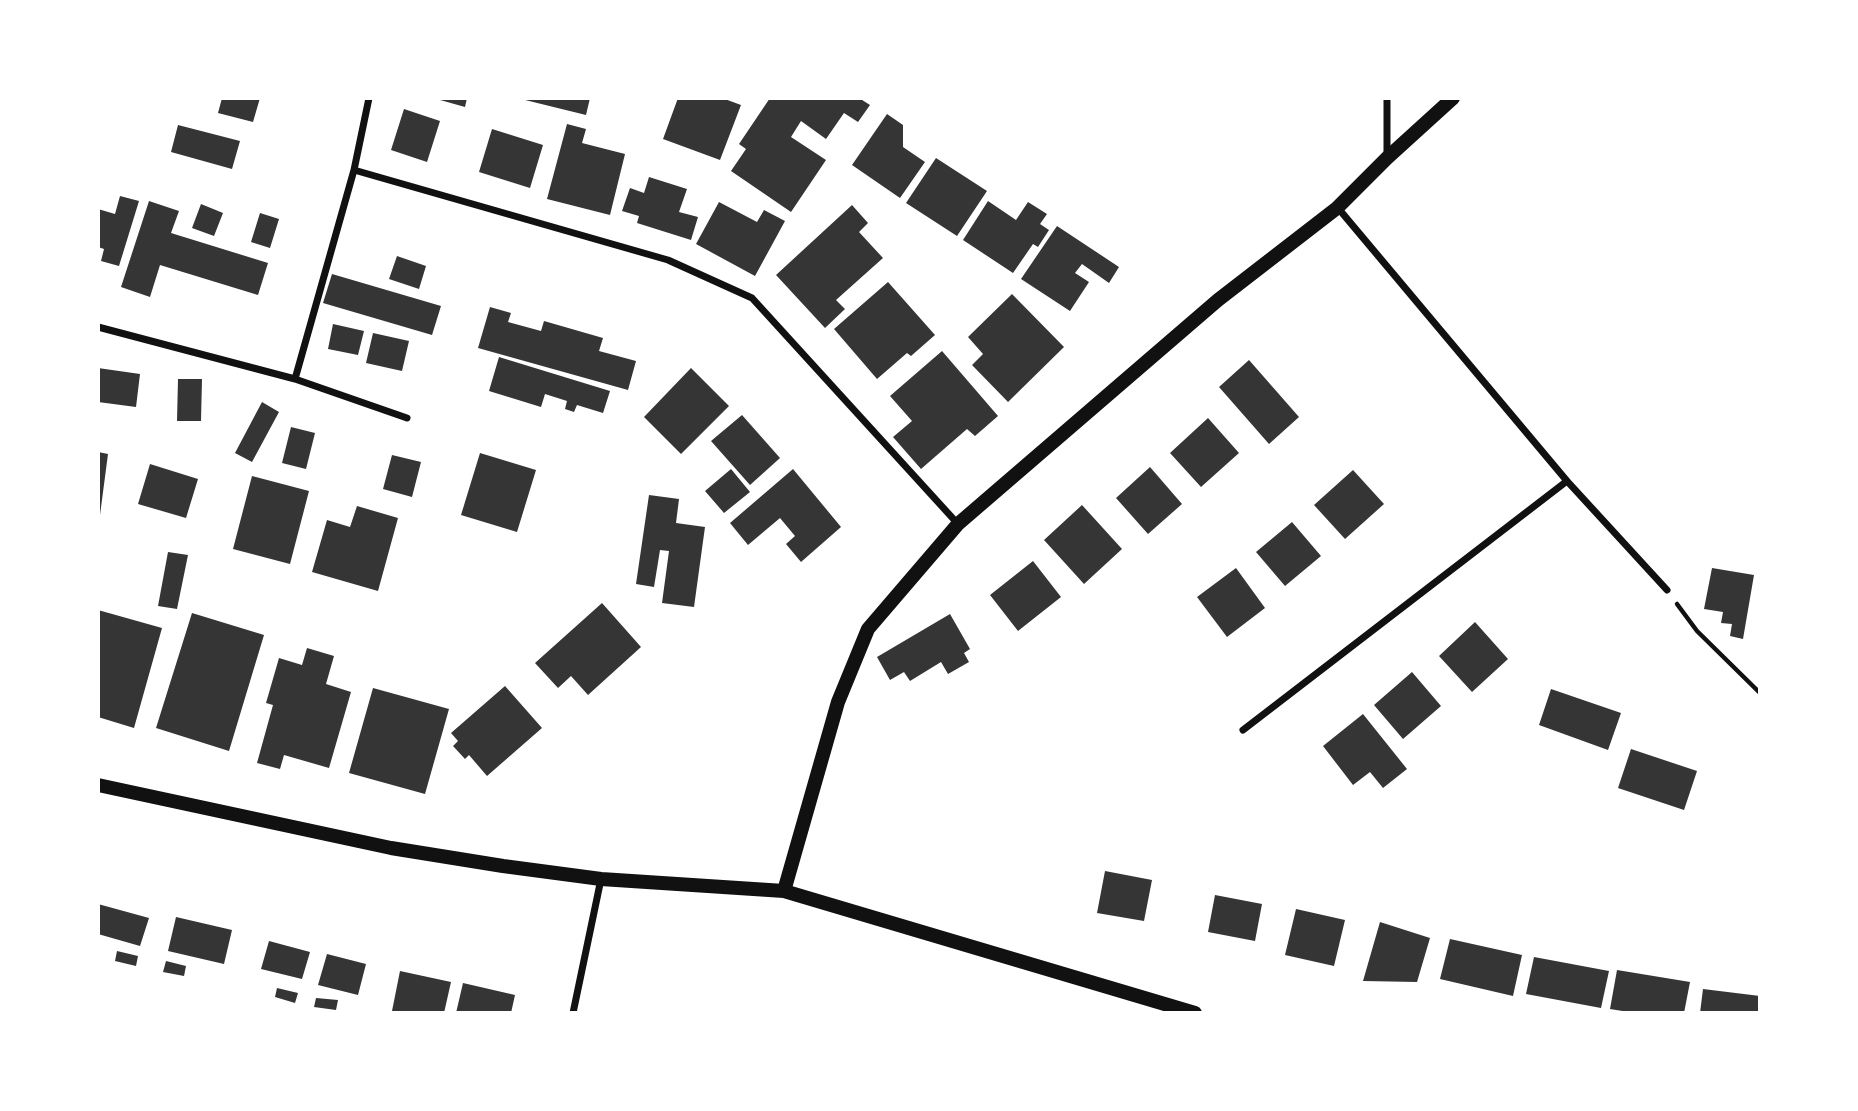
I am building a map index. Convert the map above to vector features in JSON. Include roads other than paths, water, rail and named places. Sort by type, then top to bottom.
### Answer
[{"type":"main road","points":[[783,891],[838,702],[868,629],[958,524],[1218,300],[1337,208],[1449,99]]},
{"type":"main road","points":[[98,785],[391,848],[601,879],[783,891],[1195,1013]]},
{"type":"street","points":[[295,379],[354,170],[369,98]]},
{"type":"street","points":[[1387,98],[1387,158]]},
{"type":"street","points":[[354,170],[668,260],[752,298],[958,524]]},
{"type":"street","points":[[1337,208],[1567,481],[1667,590]]},
{"type":"street","points":[[98,327],[295,379],[407,418]]},
{"type":"street","points":[[1243,730],[1567,481]]},
{"type":"street","points":[[573,1013],[601,879]]}]
